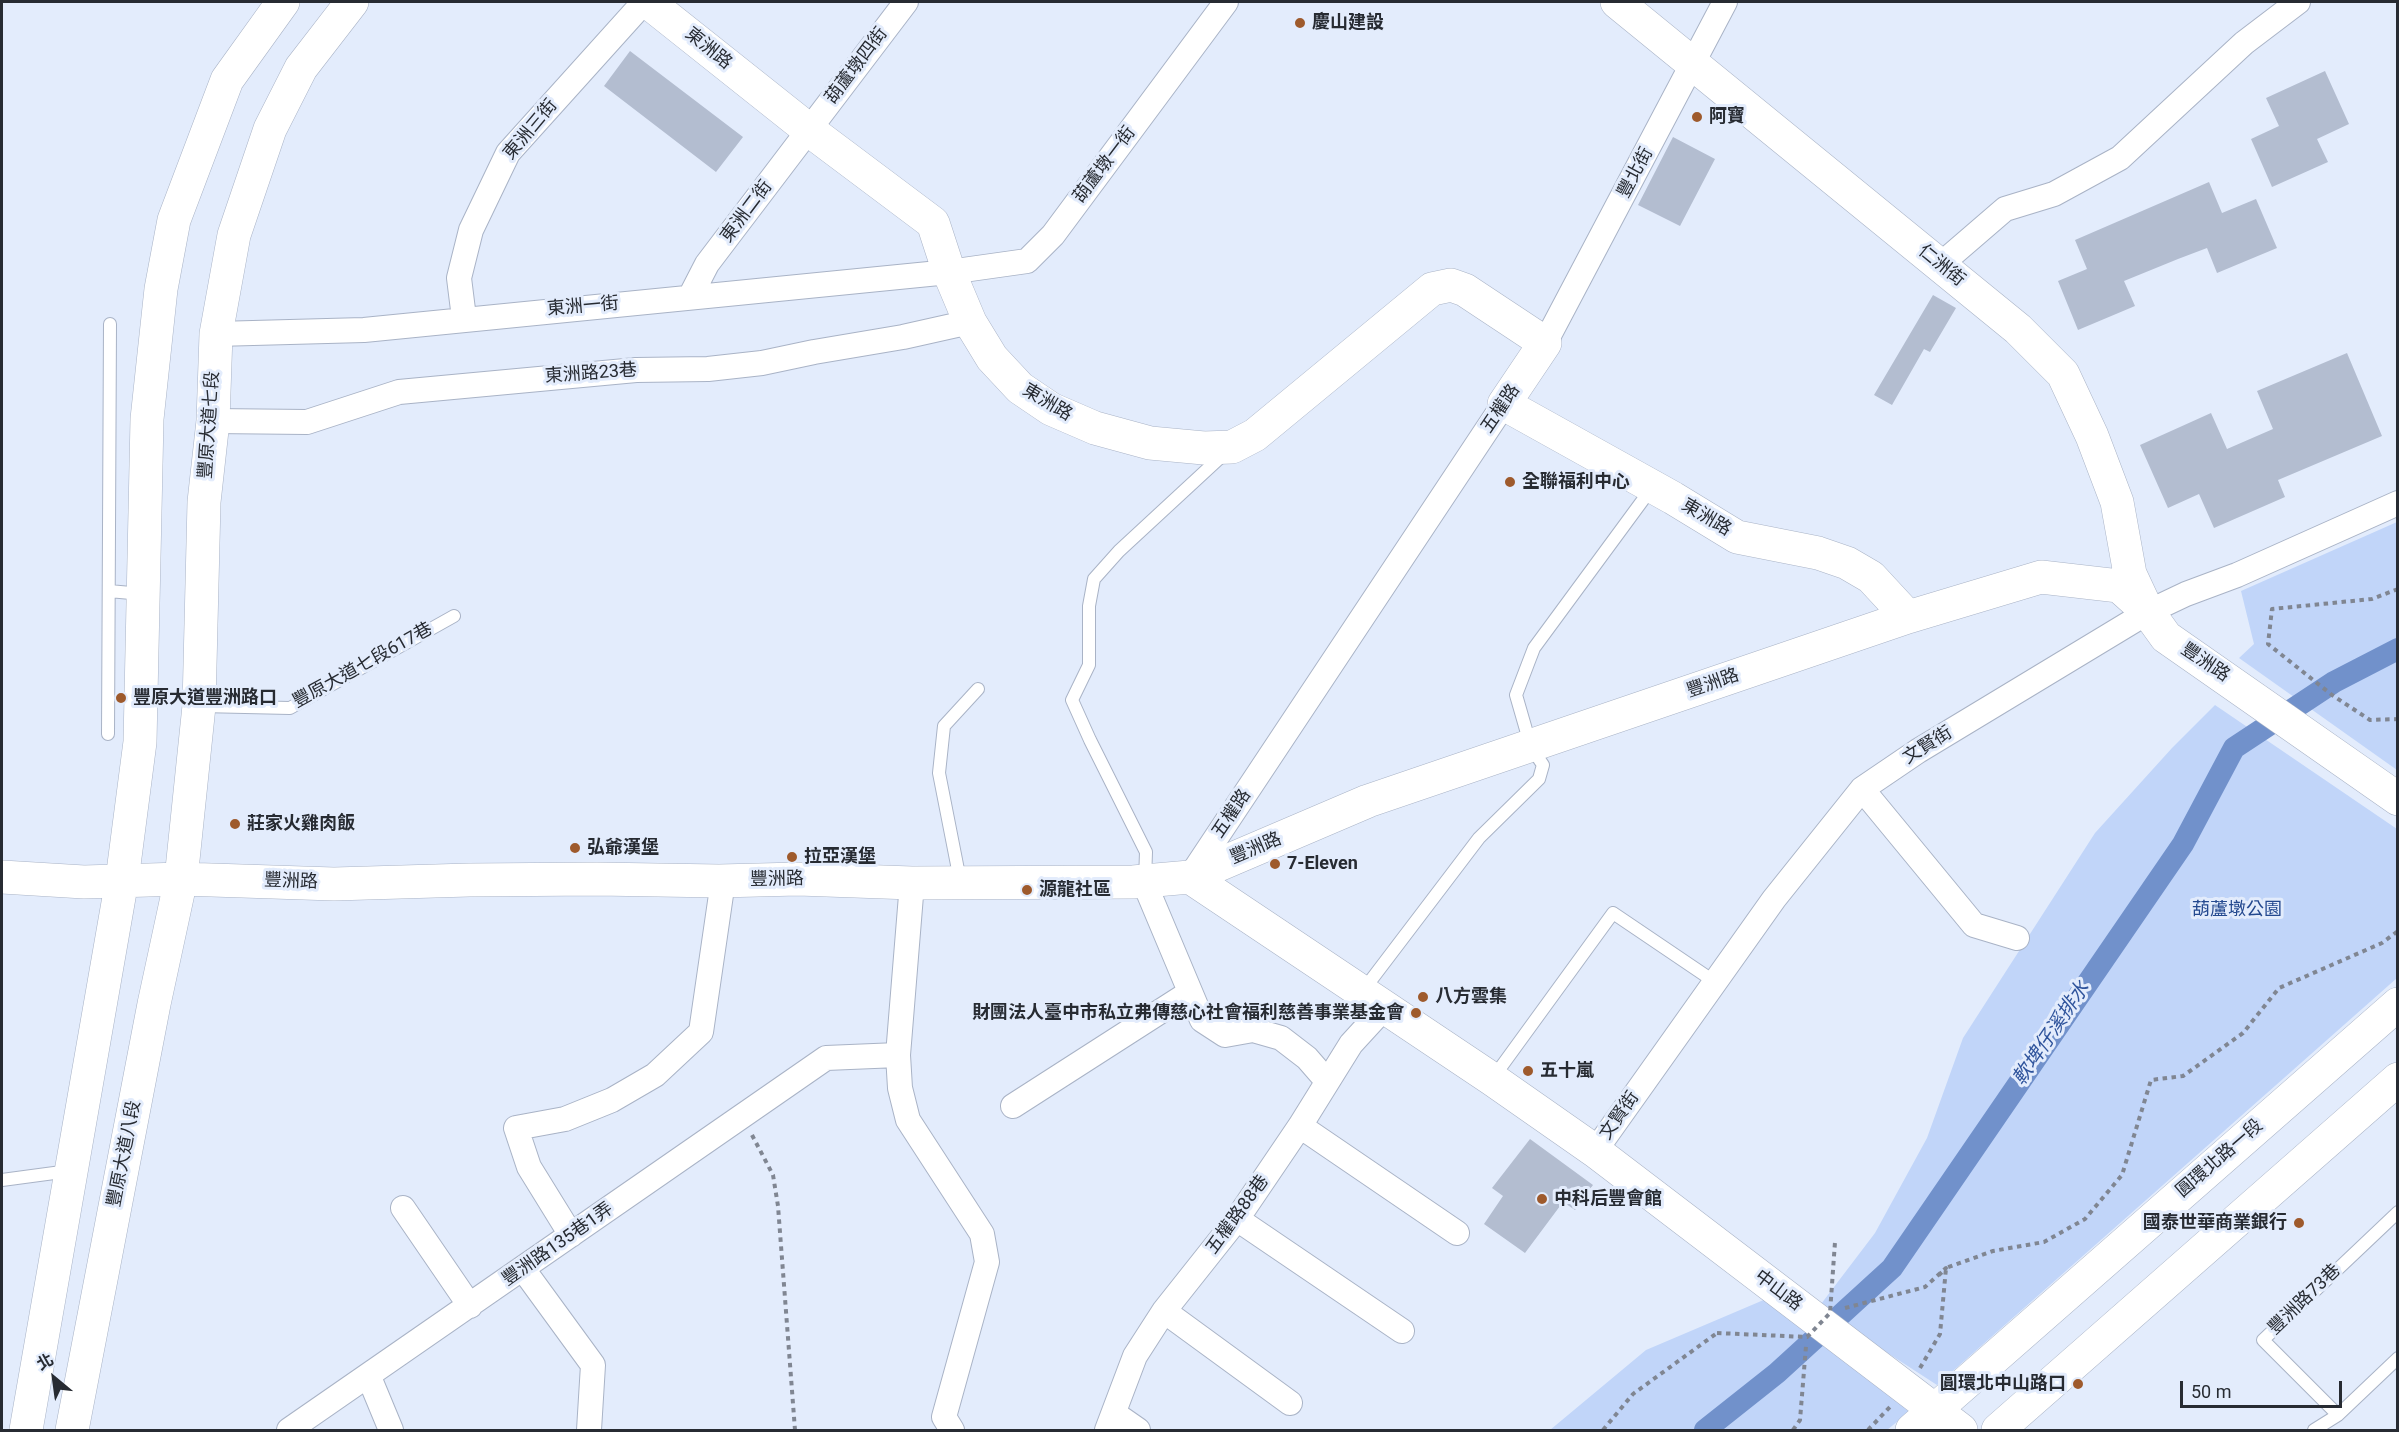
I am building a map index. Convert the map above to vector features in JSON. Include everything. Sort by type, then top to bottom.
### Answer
[{"type":"street","points":[[27,1431],[122,880],[140,742],[147,419],[161,289],[174,220],[227,80],[283,2]]},
{"type":"street","name":"豐原大道七段","points":[[181,879],[199,706],[204,502],[213,421],[216,334],[234,235],[270,129],[301,68],[352,2]]},
{"type":"street","name":"東洲路","points":[[646,2],[809,130],[933,223],[949,272],[970,322],[992,358],[1007,376],[1035,400],[1095,428],[1150,443],[1204,448],[1232,447],[1255,435],[1432,289],[1451,285],[1465,290],[1545,343]]},
{"type":"street","name":"東洲三街","points":[[464,318],[459,278],[471,230],[508,153],[646,2]]},
{"type":"street","name":"葫蘆墩四街","points":[[809,130],[906,2]]},
{"type":"street","name":"葫蘆墩一街","points":[[949,272],[1027,261],[1059,227],[1226,2]]},
{"type":"street","name":"仁洲街","points":[[1617,2],[2018,329],[2063,374],[2092,436],[2117,502],[2130,574],[2148,612]]},
{"type":"street","name":"豐北街","points":[[1545,343],[1725,2]]},
{"type":"street","points":[[1940,265],[2006,209],[2054,194],[2120,158],[2244,43],[2298,2]]},
{"type":"street","name":"東洲二街","points":[[690,297],[707,264],[809,130]]},
{"type":"street","name":"東洲一街","points":[[216,334],[364,330],[464,318],[949,272]]},
{"type":"street","name":"東洲路23巷","points":[[213,421],[307,422],[399,392],[636,370],[708,369],[762,363],[970,322]]},
{"type":"street","name":"五權路","points":[[1190,877],[1545,343]]},
{"type":"street","name":"東洲路","points":[[1504,404],[1737,537],[1818,553],[1847,563],[1871,577],[1908,617]]},
{"type":"street","name":"文賢街","points":[[1595,1151],[1774,899],[1862,789],[1918,751],[2148,612],[2397,503]]},
{"type":"street","name":"豐洲路","points":[[2,876],[84,882],[181,879],[334,884],[480,879],[723,881],[798,879],[912,883],[1144,882],[1190,877],[1368,801],[1908,617],[2041,577],[2119,586],[2148,612],[2166,637],[2397,799]]},
{"type":"street","points":[[1862,789],[1974,925],[2017,938]]},
{"type":"street","points":[[1190,877],[1492,1079],[1595,1151]]},
{"type":"street","name":"豐原大道八段","points":[[72,1431],[154,1004],[181,879]]},
{"type":"street","points":[[571,1235],[530,1167],[516,1128],[565,1119],[612,1100],[655,1076],[701,1032],[723,881]]},
{"type":"street","points":[[1144,882],[1202,1020],[1225,1035],[1253,1030],[1281,1038],[1306,1058],[1327,1081]]},
{"type":"street","points":[[912,883],[898,1055],[900,1088],[908,1120],[982,1234],[987,1262],[944,1417],[952,1431]]},
{"type":"street","points":[[1013,1106],[1189,993]]},
{"type":"street","name":"五權路88巷","points":[[1111,1423],[1135,1356],[1164,1311],[1237,1219],[1300,1126],[1351,1044],[1372,1000]]},
{"type":"street","name":"圓環北路一段","points":[[1923,1420],[2397,1004]]},
{"type":"street","name":"豐洲路135巷1弄","points":[[289,1431],[826,1058],[898,1055]]},
{"type":"street","points":[[1998,1431],[2397,1079]]},
{"type":"street","points":[[1300,1126],[1457,1233]]},
{"type":"street","name":"中山路","points":[[1595,1151],[1907,1390],[1923,1420],[1961,1431]]},
{"type":"street","points":[[403,1208],[470,1306]]},
{"type":"street","points":[[1237,1219],[1402,1331]]},
{"type":"street","points":[[523,1269],[593,1365],[589,1431]]},
{"type":"street","points":[[1164,1311],[1290,1403]]},
{"type":"street","points":[[369,1377],[391,1431]]},
{"type":"street","points":[[1111,1423],[1138,1431]]},
{"type":"lane","points":[[108,734],[110,324]]},
{"type":"lane","points":[[1144,882],[1146,852],[1089,740],[1072,700],[1089,664],[1089,606],[1094,579],[1119,551],[1232,447]]},
{"type":"lane","points":[[1372,1000],[1479,838],[1539,779],[1543,765],[1531,747],[1516,695],[1534,648],[1652,487]]},
{"type":"lane","points":[[109,591],[143,594]]},
{"type":"lane","name":"豐原大道七段617巷","points":[[199,706],[290,708],[454,616]]},
{"type":"lane","points":[[960,882],[939,773],[944,726],[978,689]]},
{"type":"lane","points":[[1492,1079],[1613,913],[1715,982]]},
{"type":"lane","points":[[2,1180],[73,1170]]},
{"type":"lane","name":"豐洲路73巷","points":[[2338,1415],[2264,1340],[2397,1212]]},
{"type":"lane","points":[[2314,1431],[2338,1415],[2382,1376],[2397,1358]]},
{"type":"path","points":[[2397,589],[2372,599],[2272,609],[2268,645],[2332,695],[2370,720],[2397,719]]},
{"type":"path","points":[[1793,1431],[1800,1420],[1807,1337],[1830,1313],[1925,1287],[1946,1268],[1993,1251],[2044,1242],[2085,1219],[2122,1175],[2151,1080],[2183,1076],[2243,1033],[2278,988],[2382,943],[2397,931]]},
{"type":"path","points":[[741,1116],[773,1175],[783,1261],[795,1431]]},
{"type":"path","points":[[1830,1313],[1835,1242]]},
{"type":"path","points":[[1938,1276],[1946,1268]]},
{"type":"path","points":[[1868,1431],[1907,1390],[1940,1334],[1946,1268]]},
{"type":"path","points":[[1603,1431],[1633,1394],[1717,1333],[1807,1337]]},
{"type":"green space","points":[[2397,522],[2397,770],[2239,658],[2254,644],[2241,591]]},
{"type":"green space","name":"葫蘆墩公園","points":[[2215,705],[2397,829],[2397,978],[1937,1385],[1818,1308],[1875,1233],[1927,1138],[1963,1038],[2095,833],[2172,748]]},
{"type":"green space","points":[[1773,1296],[1814,1325],[1909,1412],[1887,1430],[1550,1430],[1646,1350]]},
{"type":"building","points":[[630,51],[743,137],[716,172],[604,86]]},
{"type":"building","points":[[2325,71],[2349,124],[2317,139],[2328,162],[2272,187],[2251,139],[2279,126],[2266,98]]},
{"type":"building","points":[[1673,137],[1715,159],[1680,226],[1638,205]]},
{"type":"building","points":[[2209,182],[2222,213],[2256,199],[2277,248],[2217,273],[2207,248],[2124,281],[2135,306],[2078,330],[2058,281],[2087,269],[2075,240]]},
{"type":"building","points":[[1933,295],[1956,308],[1930,352],[1924,349],[1892,405],[1874,395]]},
{"type":"building","points":[[2347,353],[2382,436],[2278,480],[2285,497],[2214,528],[2199,494],[2168,508],[2140,445],[2211,413],[2227,449],[2273,429],[2257,391]]},
{"type":"building","name":"中科后豐會館","points":[[1530,1139],[1593,1185],[1575,1210],[1563,1202],[1525,1253],[1484,1224],[1503,1196],[1492,1188]]},
{"type":"waterway","name":"軟埤仔溪排水","points":[[1705,1430],[1777,1373],[1892,1268],[2183,844],[2234,748],[2334,682],[2398,649]]},
{"type":"place","name":"慶山建設","points":[[1300,23]]},
{"type":"place","name":"阿寶","points":[[1697,117]]},
{"type":"place","name":"全聯福利中心","points":[[1510,482]]},
{"type":"place","name":"豐原大道豐洲路口","points":[[121,698]]},
{"type":"place","name":"莊家火雞肉飯","points":[[235,824]]},
{"type":"place","name":"弘爺漢堡","points":[[575,848]]},
{"type":"place","name":"拉亞漢堡","points":[[792,857]]},
{"type":"place","name":"7-Eleven","points":[[1275,864]]},
{"type":"place","name":"源龍社區","points":[[1027,890]]},
{"type":"place","name":"八方雲集","points":[[1423,997]]},
{"type":"place","name":"財團法人臺中市私立弗傳慈心社會福利慈善事業基金會","points":[[1416,1013]]},
{"type":"place","name":"五十嵐","points":[[1528,1071]]},
{"type":"place","name":"中科后豐會館","points":[[1542,1199]]},
{"type":"place","name":"國泰世華商業銀行","points":[[2299,1223]]},
{"type":"place","name":"圓環北中山路口","points":[[2078,1384]]}]
